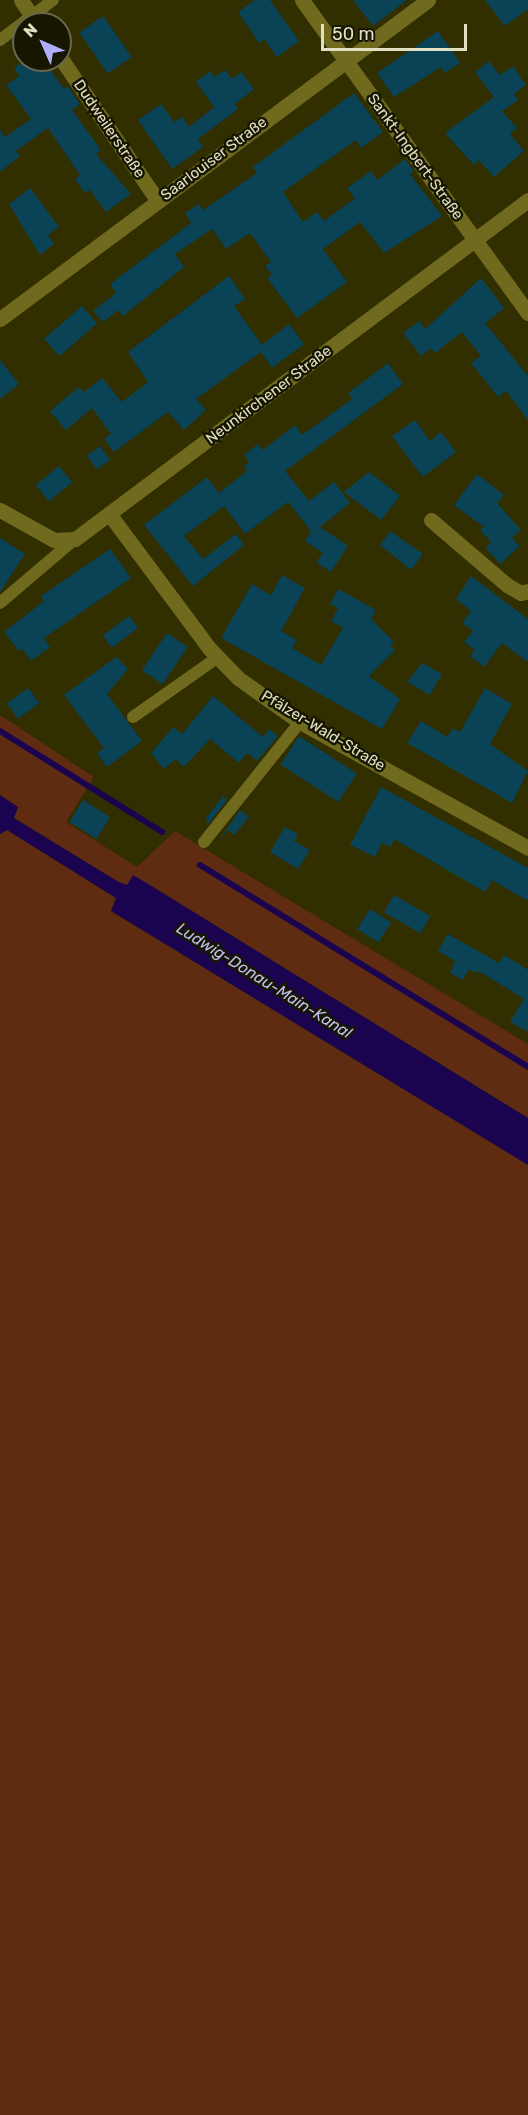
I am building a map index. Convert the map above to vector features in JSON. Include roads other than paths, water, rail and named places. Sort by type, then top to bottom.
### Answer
[{"type":"street","name":"Sankt-Ingbert-Straße","points":[[302,0],[528,313]]},
{"type":"street","name":"Saarlouiser Straße","points":[[0,319],[428,0]]},
{"type":"street","name":"Dudweilerstraße","points":[[70,72],[158,201]]},
{"type":"street","name":"Neunkirchener Straße","points":[[75,539],[528,200]]},
{"type":"street","points":[[0,510],[54,540],[75,539]]},
{"type":"street","name":"Pfälzer-Wald-Straße","points":[[110,514],[218,657],[238,678],[300,722],[528,848]]},
{"type":"street","points":[[431,520],[507,585],[521,593],[528,591]]},
{"type":"lane","points":[[42,12],[53,0]]},
{"type":"lane","points":[[0,603],[75,539]]},
{"type":"lane","points":[[133,717],[218,657]]},
{"type":"lane","points":[[204,843],[300,722]]},
{"type":"water","name":"Ludwig-Donau-Main-Kanal","points":[[0,795],[18,807],[14,818],[117,881],[127,885],[133,875],[145,882],[528,1118],[528,1165],[111,911],[116,898],[7,830],[0,834]]},
{"type":"waterway","points":[[0,731],[162,832]]},
{"type":"waterway","points":[[200,865],[528,1067]]}]
